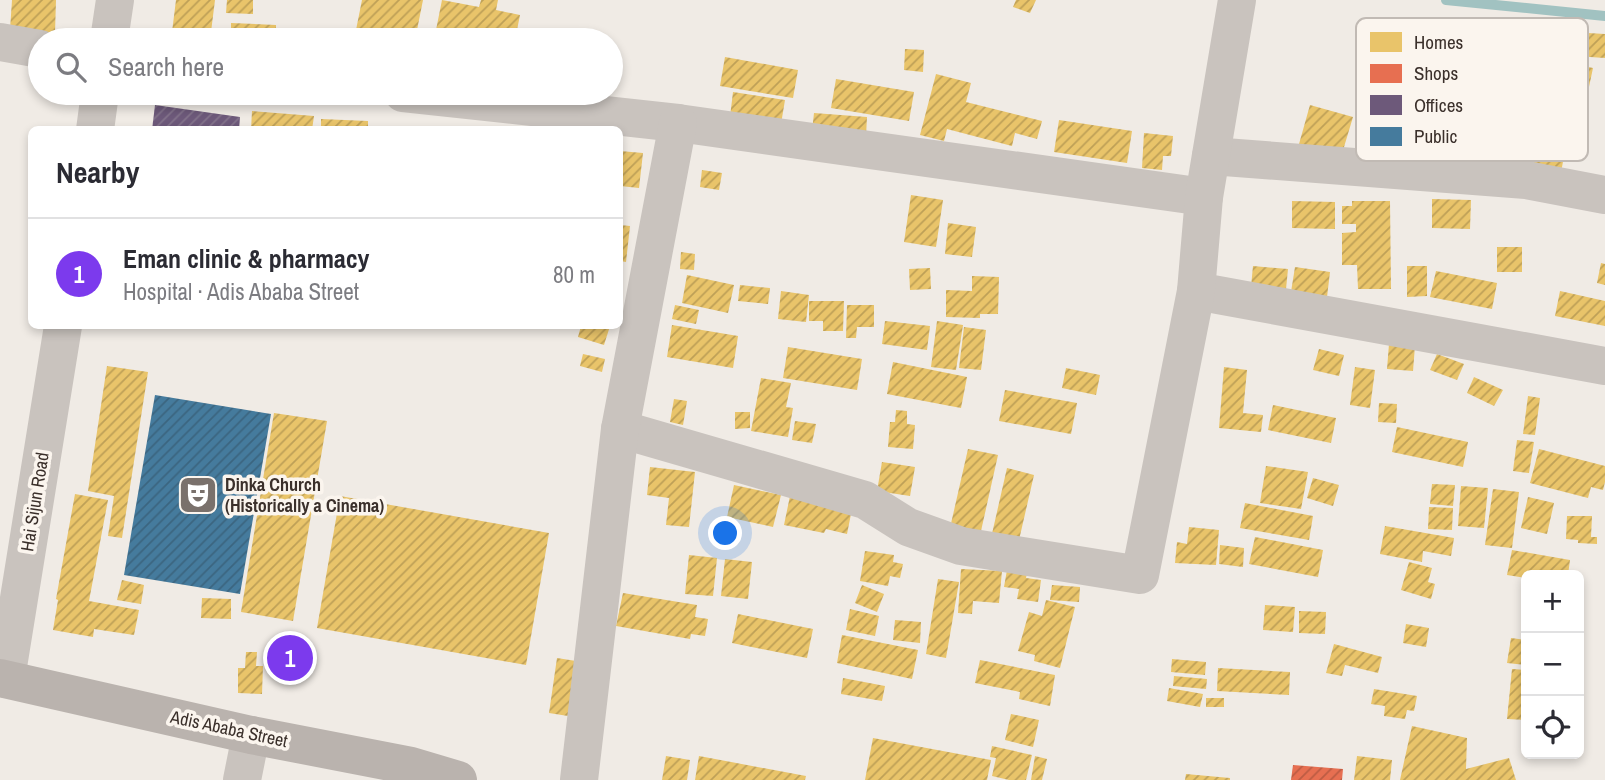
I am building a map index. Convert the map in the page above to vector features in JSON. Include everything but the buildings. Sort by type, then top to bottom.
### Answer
[{"type":"street","points":[[111,28],[116,0]]},
{"type":"street","points":[[620,429],[865,500],[908,527],[961,546],[1140,575],[1196,291],[1204,197],[1237,0]]},
{"type":"street","points":[[0,42],[28,47]]},
{"type":"street","points":[[95,126],[98,105]]},
{"type":"street","points":[[513,105],[678,123],[1204,197]]},
{"type":"street","points":[[579,780],[620,429],[678,123]]},
{"type":"street","points":[[1211,156],[1525,180],[1605,195]]},
{"type":"street","points":[[1196,291],[1605,366]]},
{"type":"street","name":"Hai Sijun Road","points":[[3,679],[62,329]]},
{"type":"street","name":"Adis Ababa Street","points":[[3,679],[251,735],[411,766],[458,780]]},
{"type":"street","points":[[242,780],[251,735]]},
{"type":"waterway","points":[[1446,0],[1605,16]]},
{"type":"place","name":"Dinka Church (Historically a Cinema)","points":[[198,495]]},
{"type":"place","name":"Eman clinic & pharmacy","points":[[290,658]]}]
